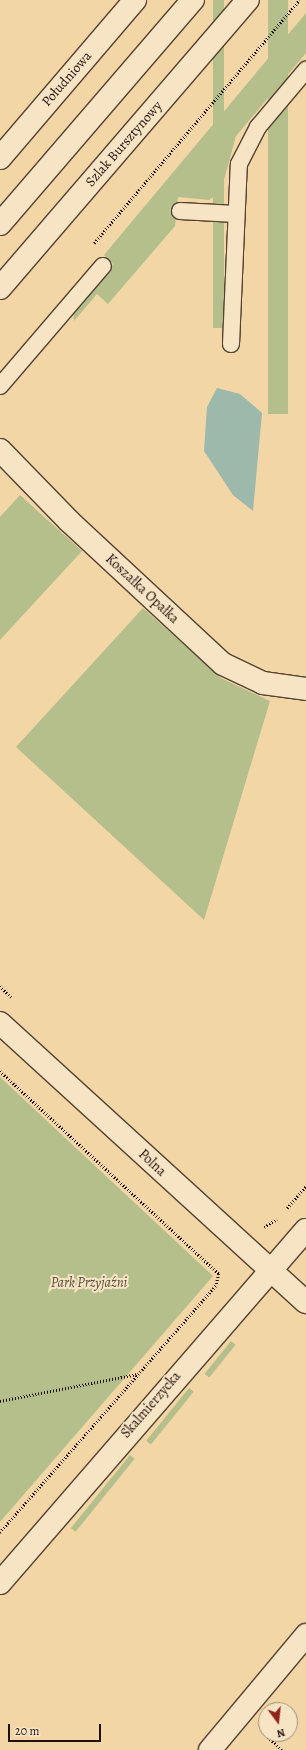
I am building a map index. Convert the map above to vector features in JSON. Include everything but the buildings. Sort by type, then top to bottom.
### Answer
[{"type":"street","name":"Południowa","points":[[0,158],[135,0]]},
{"type":"street","points":[[0,224],[193,0]]},
{"type":"street","name":"Szlak Bursztynowy","points":[[0,288],[248,0]]},
{"type":"street","name":"Koszałka Opałka","points":[[0,450],[69,521],[223,664],[263,683],[306,689]]},
{"type":"street","name":"Polna","points":[[0,1023],[306,1302]]},
{"type":"street","name":"Skalmierzycka","points":[[0,1583],[306,1230]]},
{"type":"street","points":[[210,1750],[306,1634]]},
{"type":"lane","points":[[231,344],[239,164],[243,149],[306,70]]},
{"type":"lane","points":[[180,211],[236,214]]},
{"type":"lane","points":[[0,386],[103,266]]},
{"type":"path","points":[[94,248],[94,242],[298,0]]},
{"type":"path","points":[[0,986],[17,1002]]},
{"type":"path","points":[[0,1071],[208,1262],[219,1274],[216,1286],[0,1533]]},
{"type":"path","points":[[259,1227],[270,1225],[306,1186]]},
{"type":"path","points":[[208,1262],[212,1257]]},
{"type":"path","points":[[0,1401],[138,1374]]},
{"type":"path","points":[[273,1742],[282,1750]]},
{"type":"green space","points":[[213,0],[224,0],[224,328],[213,328]]},
{"type":"green space","points":[[268,0],[288,0],[288,414],[268,414]]},
{"type":"green space","points":[[306,13],[306,53],[236,136],[221,191],[209,200],[178,197],[175,226],[108,304],[97,294],[74,321],[73,312],[113,264],[104,255]]},
{"type":"green space","points":[[20,495],[82,551],[0,640],[0,517]]},
{"type":"green space","points":[[143,608],[221,678],[270,701],[204,920],[16,747]]},
{"type":"green space","name":"Park Przyjaźni","points":[[0,1077],[213,1276],[0,1522]]},
{"type":"green space","points":[[231,1341],[236,1345],[209,1377],[205,1374]]},
{"type":"green space","points":[[189,1388],[194,1392],[151,1445],[146,1441]]},
{"type":"green space","points":[[130,1455],[135,1459],[76,1532],[71,1528]]},
{"type":"shaded area","points":[[217,388],[240,394],[262,413],[253,511],[233,495],[204,451],[207,407]]}]
